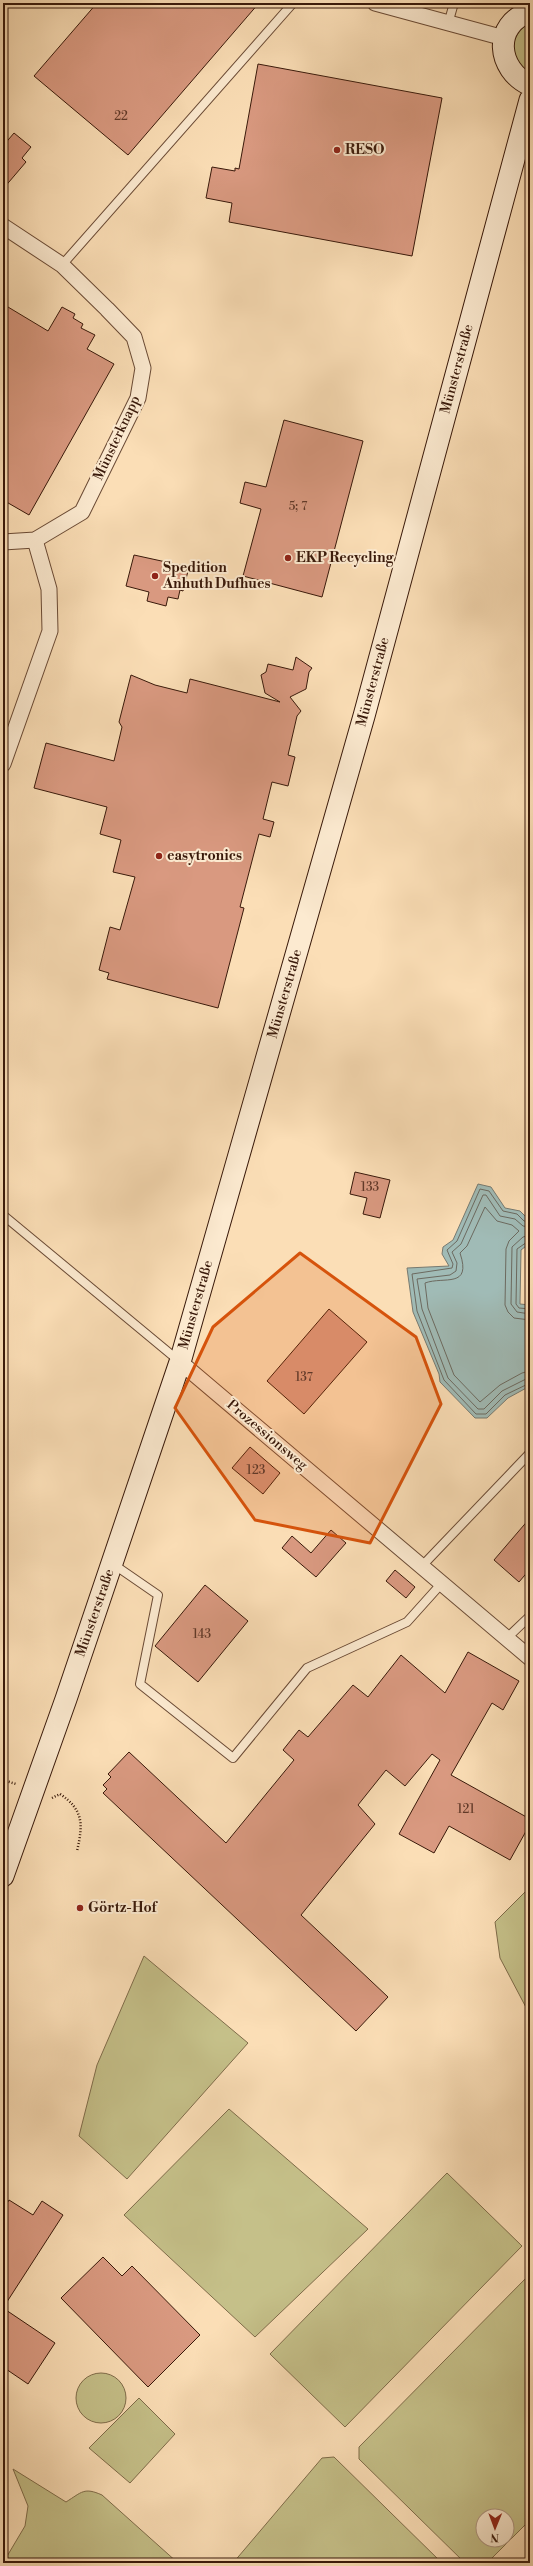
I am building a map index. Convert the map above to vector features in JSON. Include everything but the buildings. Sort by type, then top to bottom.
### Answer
[{"type":"main road","points":[[530,12],[523,14],[511,24],[504,38],[503,54],[508,68],[519,80],[530,85]]},
{"type":"main road","name":"Münsterstraße","points":[[3,1876],[11,1827],[32,1791],[112,1564],[180,1362],[364,716],[530,100]]},
{"type":"street","points":[[375,3],[504,38]]},
{"type":"street","name":"Münsterknapp","points":[[3,226],[62,265],[134,337],[143,368],[138,398],[82,512],[35,540],[3,542]]},
{"type":"street","points":[[3,764],[50,631],[49,589],[35,540]]},
{"type":"street","name":"Prozessionsweg","points":[[180,1362],[530,1658]]},
{"type":"lane","points":[[62,265],[292,3]]},
{"type":"lane","points":[[448,24],[454,3]]},
{"type":"lane","name":"Prozessionsweg","points":[[3,1215],[180,1362]]},
{"type":"lane","points":[[422,1566],[530,1454]]},
{"type":"lane","points":[[112,1564],[158,1595],[140,1684],[233,1758],[306,1668],[407,1622],[442,1583]]},
{"type":"lane","points":[[506,1638],[530,1616]]},
{"type":"path","points":[[32,1791],[52,1798],[60,1794],[77,1808],[82,1829],[77,1851]]},
{"type":"highlighted area","points":[[300,1253],[416,1337],[441,1404],[370,1543],[255,1520],[175,1408],[213,1327]]},
{"type":"shaded area","points":[[530,22],[530,73],[517,61],[513,48],[517,34]]},
{"type":"shaded area","points":[[530,1887],[530,2015],[500,1958],[495,1922]]},
{"type":"shaded area","points":[[144,1956],[248,2043],[127,2179],[79,2136],[97,2065]]},
{"type":"shaded area","points":[[229,2109],[368,2229],[255,2337],[124,2215]]},
{"type":"shaded area","points":[[447,2173],[522,2246],[345,2427],[270,2354]]},
{"type":"shaded area","points":[[530,2274],[530,2520],[515,2535],[515,2508],[475,2508],[475,2548],[502,2548],[487,2563],[465,2563],[359,2459],[359,2447]]},
{"type":"shaded area","points":[[96,2373],[106,2373],[119,2380],[126,2393],[126,2403],[119,2416],[106,2423],[96,2423],[87,2419],[80,2412],[76,2403],[76,2393],[80,2384],[87,2377]]},
{"type":"shaded area","points":[[139,2398],[175,2434],[130,2483],[89,2448]]},
{"type":"shaded area","points":[[334,2457],[442,2563],[233,2563],[322,2458]]},
{"type":"shaded area","points":[[13,2469],[66,2502],[80,2493],[87,2491],[102,2495],[178,2563],[3,2563],[25,2526],[28,2506]]},
{"type":"water","points":[[478,1184],[491,1187],[505,1208],[520,1211],[527,1218],[530,1218],[530,1243],[521,1250],[520,1304],[530,1305],[530,1386],[508,1398],[487,1418],[475,1418],[440,1382],[439,1374],[413,1312],[407,1268],[449,1266],[442,1254],[443,1247],[453,1240]]},
{"type":"place","name":"RESO","points":[[337,150]]},
{"type":"place","name":"EKP Recycling","points":[[288,558]]},
{"type":"place","name":"Spedition Anhuth Dufhues","points":[[155,576]]},
{"type":"place","name":"easytronics","points":[[159,856]]},
{"type":"place","name":"Görtz-Hof","points":[[80,1908]]}]
